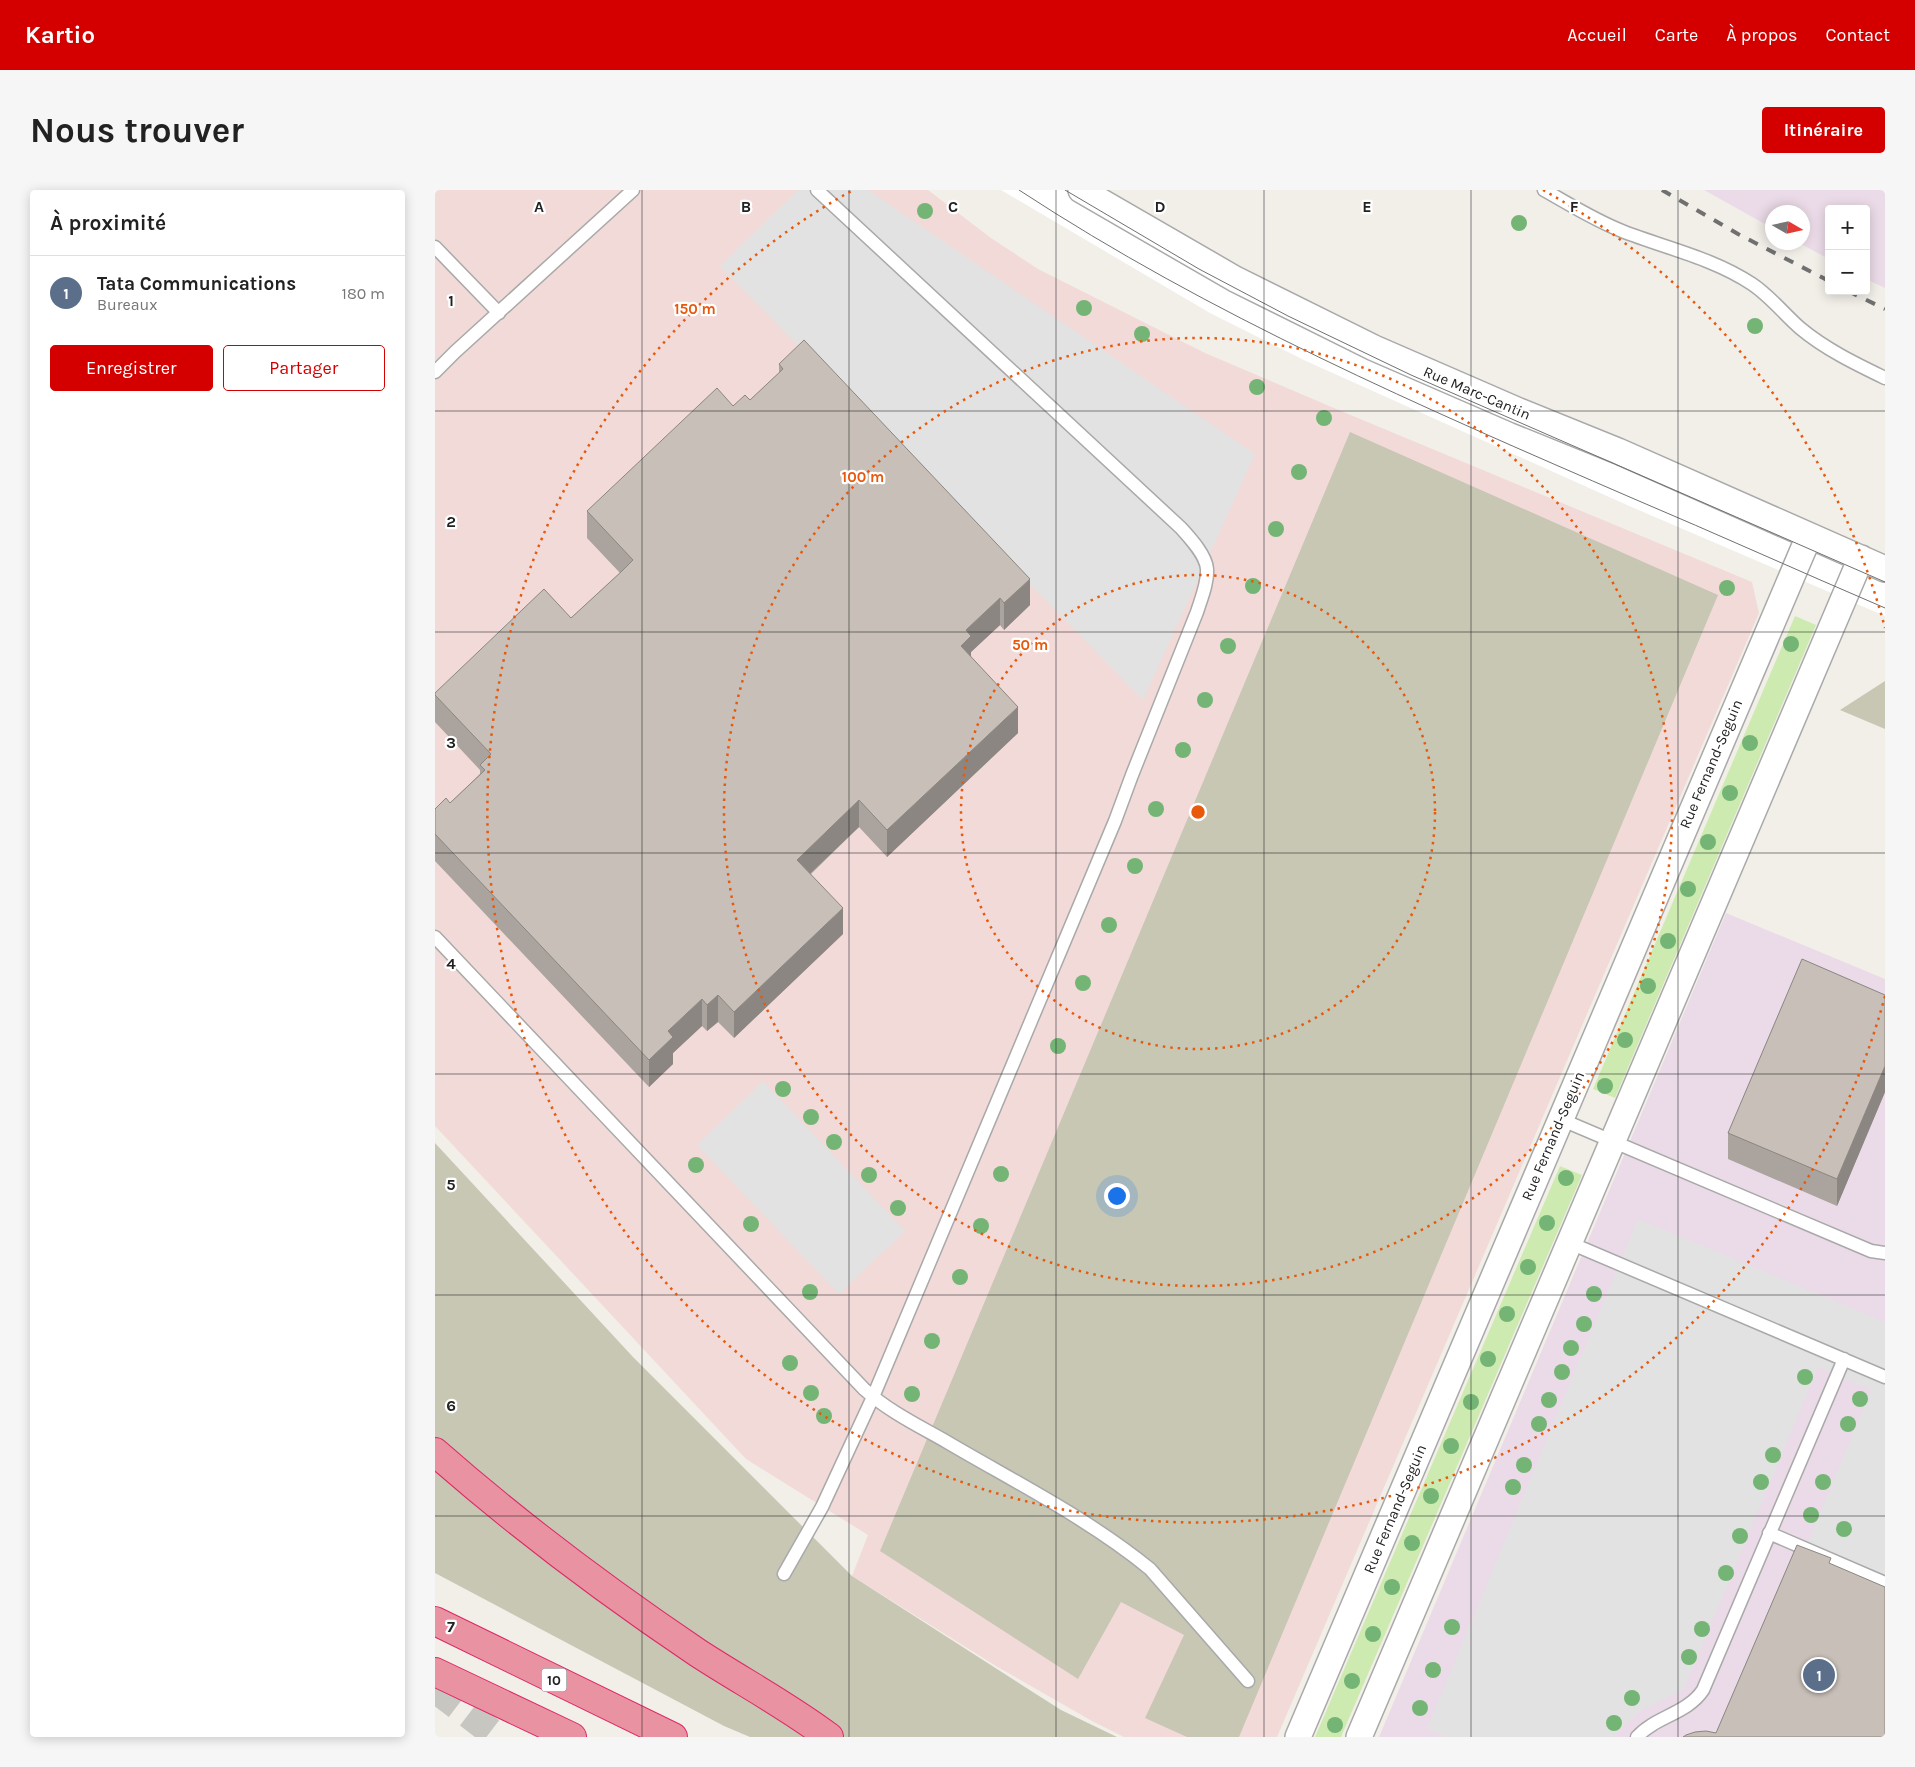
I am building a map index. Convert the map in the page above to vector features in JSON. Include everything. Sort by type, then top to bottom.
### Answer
[{"type":"highway","points":[[435,1452],[507,1513],[598,1583],[698,1653],[829,1737]]},
{"type":"highway","name":"10","points":[[435,1621],[673,1737]]},
{"type":"highway","points":[[435,1672],[572,1737]]},
{"type":"street","name":"Rue Marc-Cantin","points":[[1081,190],[1235,279],[1374,348],[1519,411],[1618,451],[1885,569]]},
{"type":"street","name":"Rue Fernand-Seguin","points":[[1297,1737],[1809,536]]},
{"type":"street","points":[[1359,1737],[1861,558]]},
{"type":"lane","points":[[435,372],[633,190]]},
{"type":"lane","points":[[784,1574],[822,1507],[873,1397],[1115,821],[1197,612],[1205,586],[1207,568],[1197,547],[1181,528],[817,190]]},
{"type":"lane","points":[[1544,190],[1619,230],[1693,256],[1731,272],[1758,289],[1801,329],[1816,340],[1885,378]]},
{"type":"lane","points":[[435,247],[499,313]]},
{"type":"lane","points":[[435,936],[873,1397],[1080,1520],[1133,1554],[1150,1569],[1248,1681]]},
{"type":"lane","points":[[1560,1119],[1871,1251],[1885,1254]]},
{"type":"lane","points":[[1570,1243],[1885,1377]]},
{"type":"lane","points":[[1637,1737],[1653,1723],[1691,1704],[1703,1690],[1844,1359]]},
{"type":"lane","points":[[1769,1533],[1885,1582]]},
{"type":"shaded area","points":[[435,190],[928,190],[991,238],[1038,269],[1205,353],[1752,582],[1759,613],[1277,1737],[1124,1737],[1092,1721],[996,1666],[852,1576],[868,1535],[746,1459],[435,1126]]},
{"type":"shaded area","points":[[798,190],[868,190],[1255,454],[1143,700],[720,266]]},
{"type":"shaded area","points":[[1704,190],[1885,190],[1885,288],[1870,281],[1870,205],[1825,205],[1825,257],[1810,249],[1810,205],[1765,205],[1765,224]]},
{"type":"shaded area","points":[[1350,432],[1718,595],[1239,1737],[1187,1737],[1145,1718],[1184,1635],[1121,1602],[1078,1679],[880,1551]]},
{"type":"shaded area","points":[[1885,681],[1885,729],[1840,710]]},
{"type":"shaded area","points":[[1726,913],[1885,979],[1885,1737],[1379,1737]]},
{"type":"shaded area","points":[[763,1081],[905,1231],[839,1294],[697,1145]]},
{"type":"shaded area","points":[[435,1143],[633,1357],[852,1576],[1061,1710],[1117,1737],[750,1737],[724,1726],[435,1573]]},
{"type":"shaded area","points":[[1638,1219],[1885,1322],[1885,1591],[1802,1557],[1871,1390],[1818,1367],[1684,1689],[1637,1713],[1614,1737],[1446,1737],[1427,1729]]},
{"type":"green space","points":[[1795,616],[1816,625],[1615,1098],[1593,1089]]},
{"type":"green space","points":[[1560,1166],[1582,1175],[1341,1737],[1315,1737]]},
{"type":"pier","points":[[1001,190],[1084,190],[1240,277],[1885,570],[1885,616],[1627,505],[1306,361],[1210,313]]},
{"type":"building","points":[[804,340],[1030,579],[1004,603],[1000,598],[966,630],[971,636],[961,646],[1018,707],[887,830],[859,800],[797,860],[843,908],[734,1012],[718,995],[707,1005],[702,999],[668,1031],[673,1037],[649,1060],[435,834],[435,809],[446,798],[450,803],[485,770],[480,765],[491,754],[435,693],[544,589],[571,618],[622,571],[633,560],[587,511],[717,388],[733,406],[745,395],[750,400],[783,369],[779,364]]},
{"type":"building","points":[[1802,959],[1885,995],[1885,1066],[1837,1179],[1728,1133]]},
{"type":"building","points":[[1797,1545],[1831,1558],[1829,1563],[1885,1587],[1885,1737],[1683,1737],[1695,1732],[1706,1731],[1716,1733]]},
{"type":"tunnel","points":[[435,1689],[498,1737]]},
{"type":"tram line","points":[[1019,190],[1092,236],[1166,278],[1242,319],[1319,357],[1396,394],[1885,608]]},
{"type":"tram line","points":[[1065,190],[1199,269],[1288,316],[1411,375],[1885,582]]},
{"type":"railway","points":[[1662,190],[1738,234],[1825,279]]},
{"type":"railway","points":[[1856,295],[1885,309]]},
{"type":"place","name":"Tata Communications","points":[[1819,1675]]}]
